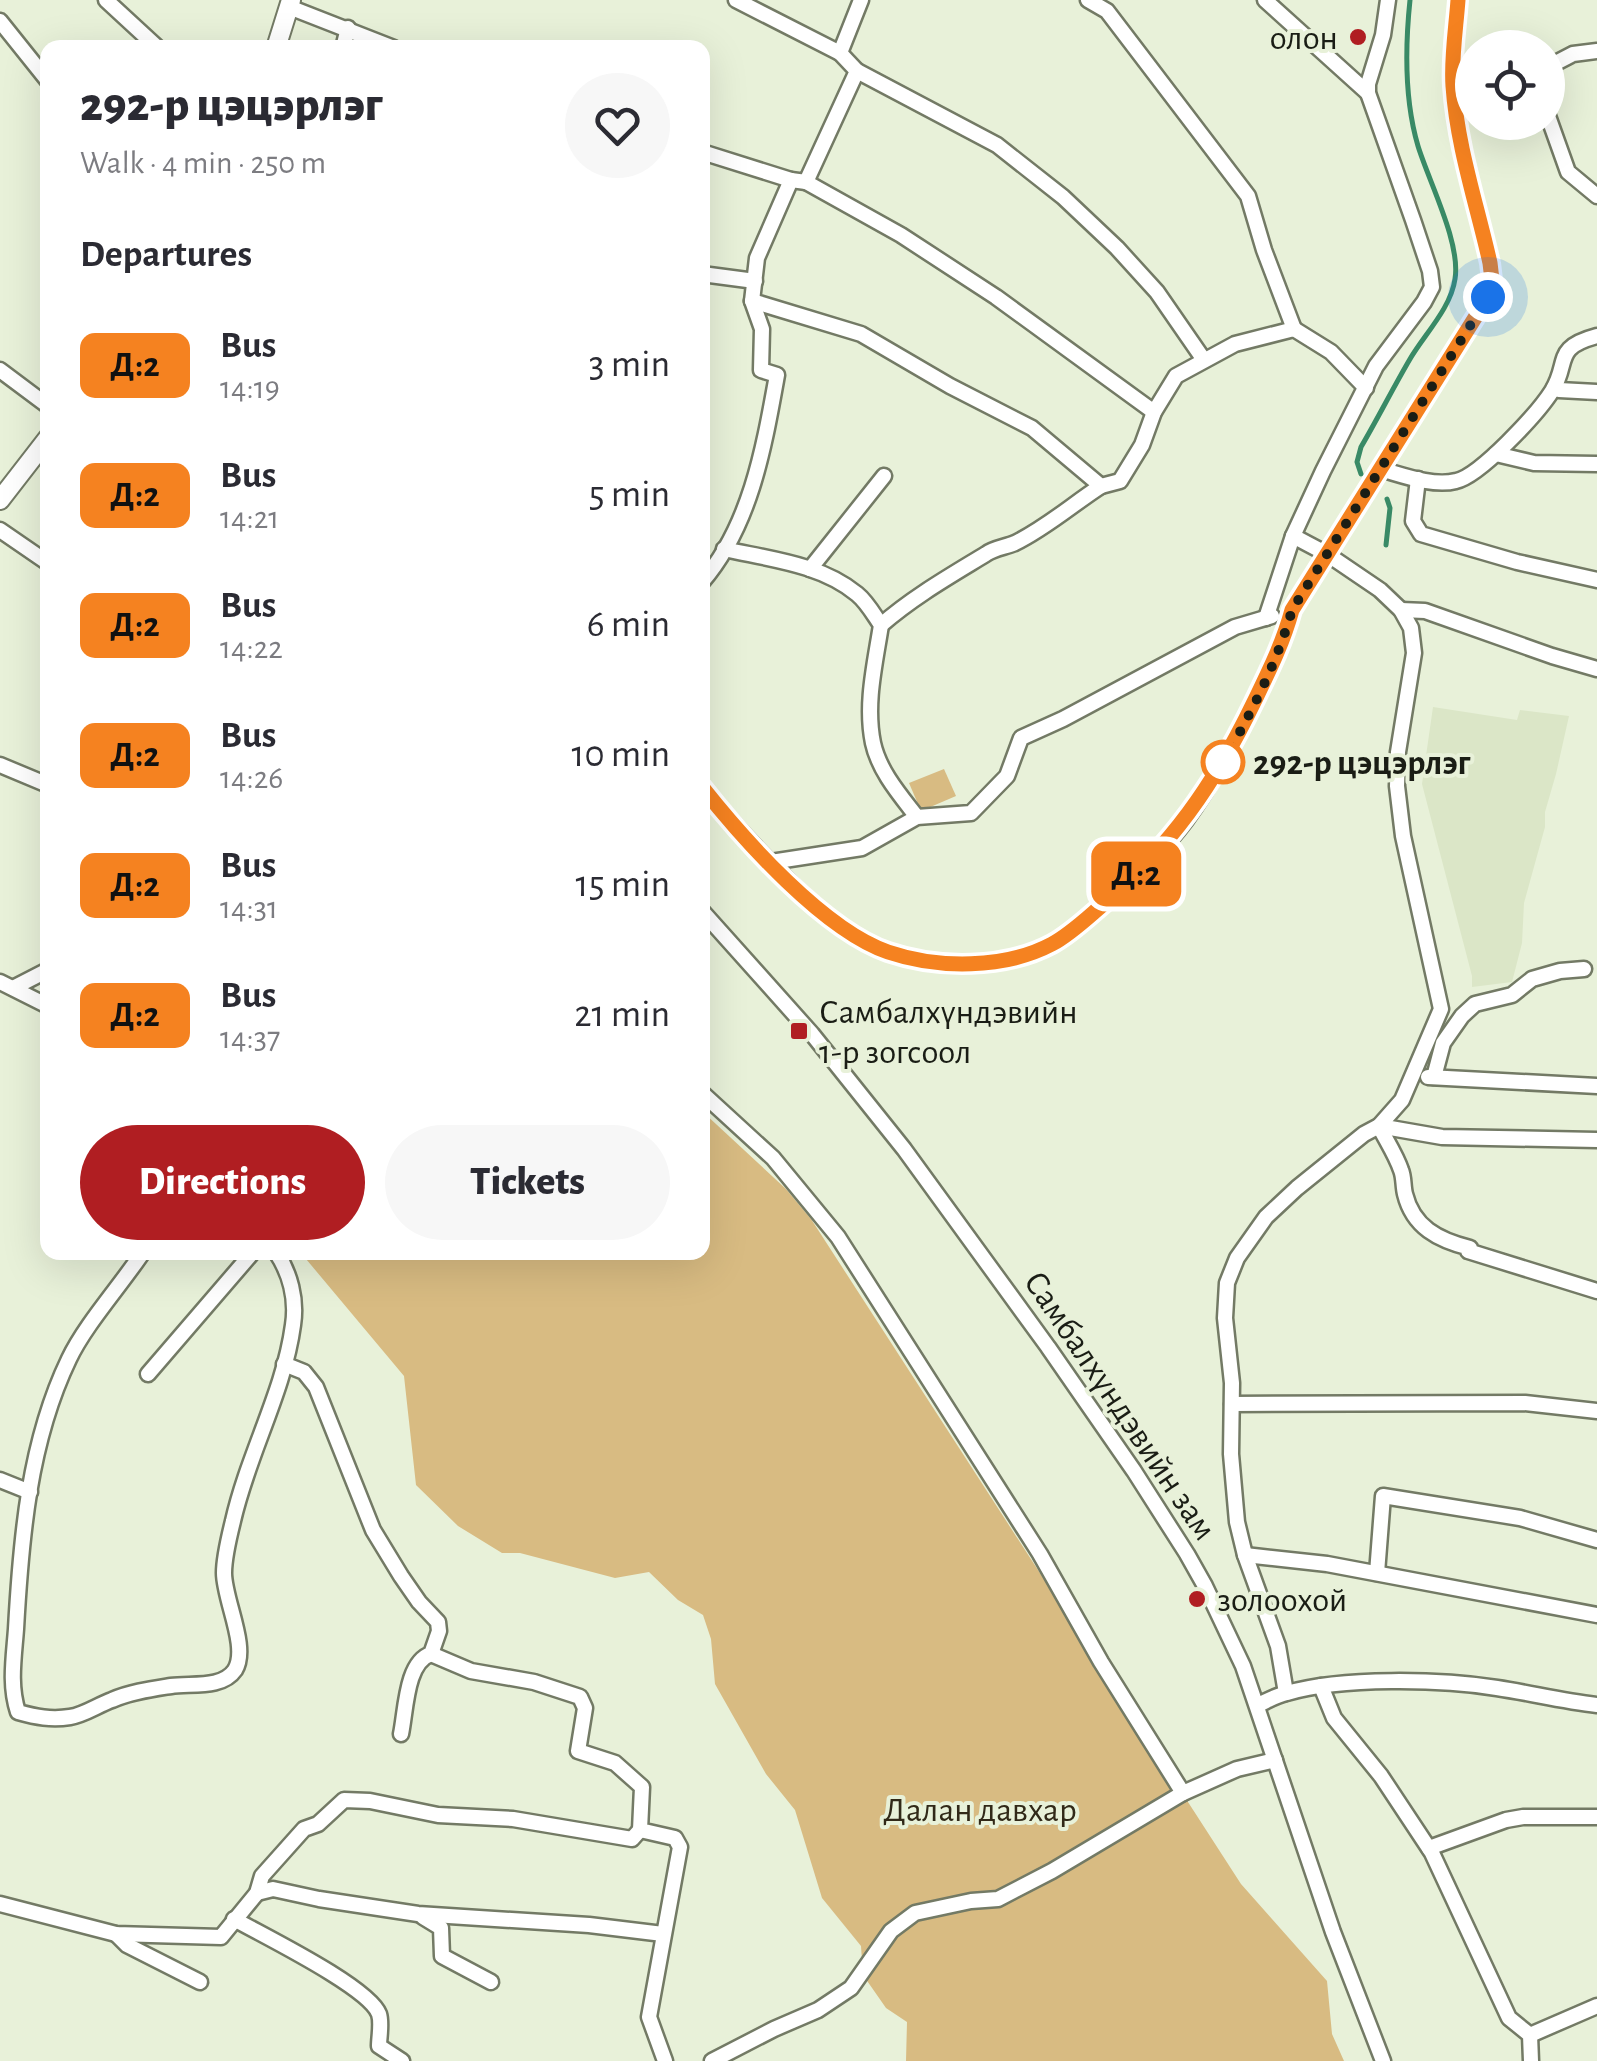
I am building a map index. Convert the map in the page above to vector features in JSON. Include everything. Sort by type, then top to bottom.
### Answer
[{"type":"main road","points":[[278,40],[290,3]]},
{"type":"main road","points":[[0,500],[40,448]]},
{"type":"street","points":[[106,0],[149,40]]},
{"type":"street","points":[[736,0],[840,53],[857,71],[997,145],[1063,197],[1118,248],[1157,292],[1204,360]]},
{"type":"street","points":[[840,53],[861,0]]},
{"type":"street","points":[[1088,0],[1107,11],[1248,196],[1294,328],[1331,352],[1366,388]]},
{"type":"street","points":[[1265,0],[1368,94]]},
{"type":"street","points":[[1266,618],[1293,536],[1383,354],[1431,291],[1413,220],[1368,94],[1384,36],[1388,0]]},
{"type":"street","points":[[710,796],[770,862],[845,930],[888,952],[935,962],[979,963],[1023,956],[1054,944],[1160,850],[1186,820],[1234,744],[1284,640],[1292,610],[1488,297],[1490,263],[1453,89],[1458,0]]},
{"type":"street","points":[[290,3],[376,40]]},
{"type":"street","points":[[0,21],[40,70]]},
{"type":"street","points":[[345,40],[348,28]]},
{"type":"street","points":[[1565,58],[1597,51]]},
{"type":"street","points":[[710,570],[743,516],[766,441],[777,375],[761,370],[762,330],[752,300],[758,258],[857,71]]},
{"type":"street","points":[[1557,140],[1568,172],[1597,196]]},
{"type":"street","points":[[710,154],[798,181],[902,235],[1008,304],[1154,412]]},
{"type":"street","points":[[710,275],[755,280]]},
{"type":"street","points":[[752,300],[862,334],[1032,428],[1102,486]]},
{"type":"street","points":[[881,625],[941,580],[988,552],[1013,544],[1102,486],[1120,481],[1176,376],[1235,344],[1294,328]]},
{"type":"street","points":[[1380,469],[1418,478],[1460,481],[1496,454],[1535,413],[1554,388],[1562,356],[1573,345],[1597,336]]},
{"type":"street","points":[[0,370],[40,400]]},
{"type":"street","points":[[1554,388],[1597,392]]},
{"type":"street","points":[[1496,454],[1534,463],[1597,464]]},
{"type":"street","points":[[810,569],[884,476]]},
{"type":"street","points":[[1418,478],[1412,521],[1421,534],[1597,580]]},
{"type":"street","points":[[0,530],[40,558]]},
{"type":"street","points":[[1286,1693],[1278,1646],[1245,1554],[1233,1494],[1225,1298],[1231,1270],[1280,1202],[1379,1126],[1402,1100],[1441,1008],[1399,810],[1398,752],[1414,652],[1412,628],[1401,610],[1380,590],[1293,536]]},
{"type":"street","points":[[724,549],[832,576],[860,596],[881,625],[870,700],[874,745],[891,782],[917,817]]},
{"type":"street","points":[[770,862],[862,848],[917,817],[971,813],[1007,776],[1020,738],[1235,628],[1292,610]]},
{"type":"street","points":[[1401,610],[1424,611],[1597,669]]},
{"type":"street","points":[[0,765],[40,782]]},
{"type":"street","name":"Самбалхүндэвийн зам","points":[[710,920],[838,1064],[904,1149],[1048,1347],[1187,1554],[1258,1704],[1343,1960],[1383,2061]]},
{"type":"street","points":[[1434,1076],[1443,1043],[1475,1004],[1512,996],[1532,979],[1584,968]]},
{"type":"street","points":[[7,985],[40,973]]},
{"type":"street","points":[[7,985],[40,1002]]},
{"type":"street","points":[[1412,1078],[1597,1086]]},
{"type":"street","points":[[710,1101],[772,1158],[838,1236],[1021,1522],[1100,1662],[1183,1793]]},
{"type":"street","points":[[1379,1126],[1442,1137],[1597,1140]]},
{"type":"street","points":[[1379,1126],[1402,1172],[1414,1219],[1431,1232],[1470,1248],[1468,1251],[1597,1292]]},
{"type":"street","points":[[138,1260],[69,1358],[35,1458],[18,1597],[12,1694],[18,1712],[45,1719],[75,1716],[117,1698],[170,1686],[218,1682],[234,1672],[239,1658],[224,1572],[233,1518],[294,1324],[290,1279],[280,1260]]},
{"type":"street","points":[[148,1374],[246,1260]]},
{"type":"street","points":[[284,1364],[304,1372],[316,1386],[373,1530],[410,1590],[438,1622],[440,1630],[431,1654]]},
{"type":"street","points":[[1232,1404],[1525,1403],[1597,1411]]},
{"type":"street","points":[[0,1480],[30,1492]]},
{"type":"street","points":[[1377,1573],[1383,1496],[1520,1518],[1597,1540]]},
{"type":"street","points":[[1245,1554],[1327,1564],[1597,1615]]},
{"type":"street","points":[[0,1904],[116,1934],[221,1937],[257,1894],[262,1876],[304,1828],[318,1824],[344,1800],[370,1801],[438,1815],[513,1819],[632,1839],[640,1830],[642,1787],[616,1763],[578,1750],[585,1708],[580,1697],[534,1682],[471,1671],[431,1654],[422,1657],[414,1667],[401,1734]]},
{"type":"street","points":[[1258,1704],[1286,1693],[1349,1683],[1495,1688],[1597,1705]]},
{"type":"street","points":[[1320,1686],[1334,1718],[1381,1776],[1428,1848],[1509,2018],[1530,2035],[1531,2061]]},
{"type":"street","points":[[712,2061],[818,2010],[851,1988],[890,1930],[915,1913],[998,1899],[1183,1793],[1237,1769],[1276,1760]]},
{"type":"street","points":[[1428,1848],[1523,1816],[1597,1817]]},
{"type":"street","points":[[640,1830],[675,1838],[680,1846],[649,2016],[664,2061]]},
{"type":"street","points":[[257,1894],[273,1889],[418,1914],[663,1934]]},
{"type":"street","points":[[418,1914],[441,1928],[442,1956],[491,1982]]},
{"type":"street","points":[[234,1919],[364,1996],[379,2014],[379,2046],[402,2061]]},
{"type":"street","points":[[116,1934],[127,1945],[200,1982]]},
{"type":"street","points":[[1530,2035],[1597,2006]]},
{"type":"shaded area","name":"292-р цэцэрлэг","points":[[1433,707],[1517,720],[1520,710],[1569,716],[1524,903],[1522,943],[1512,982],[1472,987],[1422,784]]},
{"type":"green space","points":[[944,769],[956,796],[921,811],[909,783]]},
{"type":"green space","name":"Далан давхар","points":[[710,1118],[786,1189],[811,1219],[1241,1884],[1327,1981],[1332,2034],[1344,2061],[906,2061],[907,2022],[886,2008],[863,1975],[861,1946],[822,1898],[795,1810],[766,1774],[715,1684],[711,1639],[703,1615],[678,1600],[649,1572],[615,1578],[520,1553],[502,1553],[458,1526],[416,1485],[404,1376],[307,1260],[710,1260]]},
{"type":"waterway","points":[[1361,474],[1357,462],[1361,447],[1410,359],[1443,311],[1455,279],[1449,231],[1418,146],[1410,110],[1410,0]]},
{"type":"waterway","points":[[1386,545],[1390,508],[1387,499]]},
{"type":"bus line","name":"Д:2","points":[[710,796],[796,888],[845,930],[888,952],[935,962],[1001,960],[1054,944],[1160,850],[1186,820],[1234,744],[1284,640],[1292,610],[1488,297],[1490,263],[1453,89],[1458,0]]},
{"type":"place","name":"олон","points":[[1358,37]]},
{"type":"place","name":"292-р цэцэрлэг","points":[[1223,762]]},
{"type":"place","name":"Самбалхүндэвийн 1-р зогсоол","points":[[799,1031]]},
{"type":"place","name":"золоохой","points":[[1197,1599]]},
{"type":"route","points":[[1223,762],[1218,770],[1284,640],[1292,610],[1488,297]]}]
